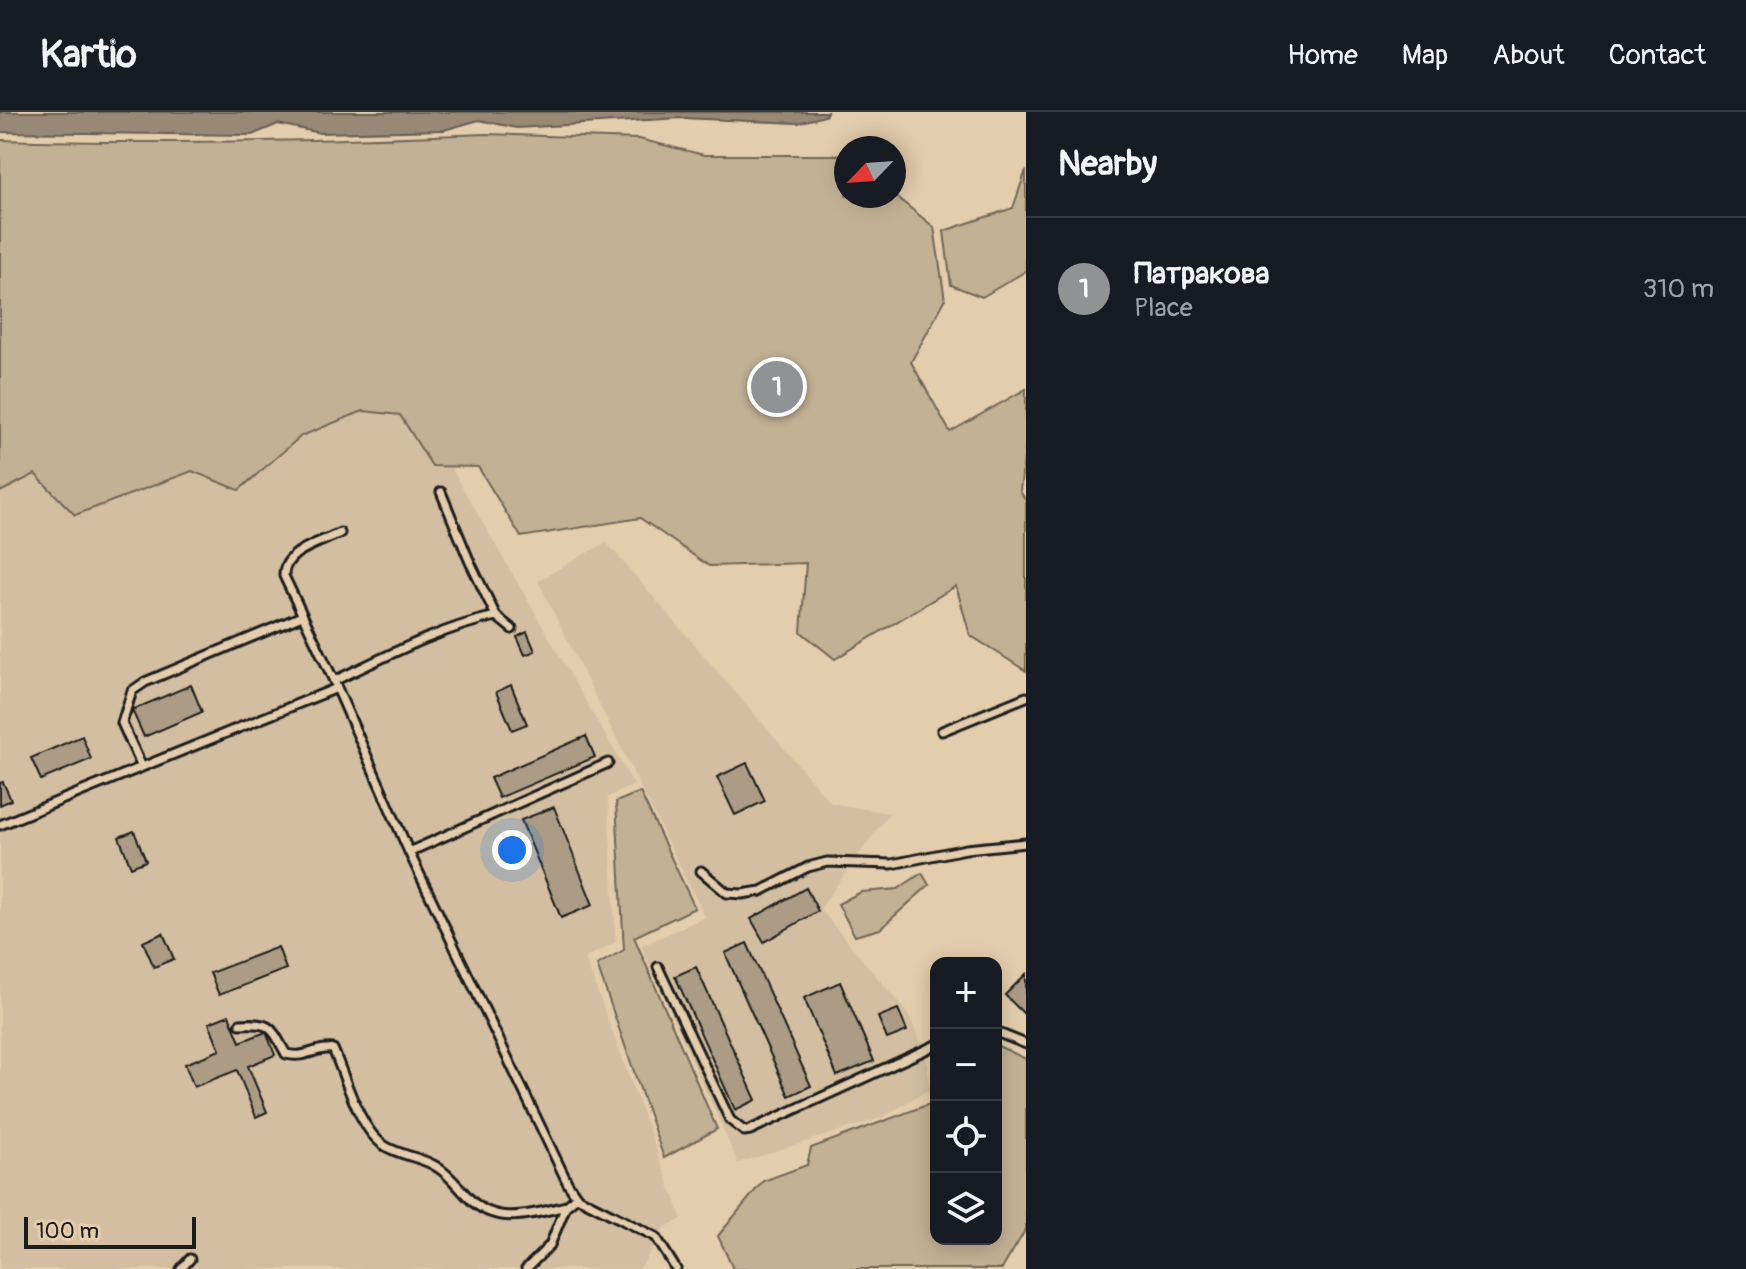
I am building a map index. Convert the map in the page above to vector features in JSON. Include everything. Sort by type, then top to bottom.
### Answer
[{"type":"lane","points":[[441,492],[496,616],[512,629]]},
{"type":"lane","points":[[340,533],[290,558],[284,566],[284,576],[409,852],[568,1184],[577,1197],[656,1237],[676,1269]]},
{"type":"lane","points":[[142,767],[122,723],[132,691],[145,682],[302,616]]},
{"type":"lane","points":[[0,825],[335,684],[395,652],[496,616]]},
{"type":"lane","points":[[942,731],[1026,697]]},
{"type":"lane","points":[[409,852],[608,763]]},
{"type":"lane","points":[[701,871],[727,893],[742,894],[761,891],[808,867],[827,862],[892,864],[966,849],[1026,843]]},
{"type":"lane","points":[[658,967],[730,1120],[744,1131],[930,1048]]},
{"type":"lane","points":[[240,1024],[262,1023],[273,1031],[286,1054],[302,1057],[324,1048],[333,1049],[363,1121],[373,1136],[385,1146],[436,1166],[455,1181],[482,1211],[501,1217],[533,1214],[566,1206],[577,1197]]},
{"type":"lane","points":[[1002,1034],[1026,1044]]},
{"type":"lane","points":[[526,1269],[550,1245],[566,1206]]},
{"type":"lane","points":[[181,1269],[190,1259]]},
{"type":"shaded area","points":[[0,112],[827,112],[825,116],[798,123],[681,118],[517,128],[479,120],[444,130],[320,133],[278,124],[252,135],[0,132]]},
{"type":"shaded area","points":[[485,134],[639,139],[704,155],[834,155],[834,208],[906,208],[906,205],[934,227],[945,300],[911,362],[950,432],[1026,389],[1026,441],[1020,491],[1026,501],[1026,671],[970,635],[956,586],[835,659],[801,632],[806,563],[709,566],[640,518],[521,537],[478,467],[432,466],[400,415],[363,411],[301,436],[239,490],[192,471],[75,515],[35,474],[0,492],[0,140],[242,142]]},
{"type":"shaded area","points":[[1026,170],[1026,271],[982,297],[951,285],[944,231],[1013,208]]},
{"type":"shaded area","points":[[210,298],[423,419],[634,785],[608,797],[616,942],[585,958],[682,1219],[665,1227],[640,1269],[0,1269],[0,398]]},
{"type":"shaded area","points":[[606,542],[831,803],[889,813],[820,909],[908,1014],[926,1054],[930,1089],[881,1118],[738,1163],[641,946],[705,917],[538,581]]},
{"type":"shaded area","points":[[640,792],[695,908],[634,937],[717,1129],[664,1158],[597,965],[624,950],[616,802]]},
{"type":"shaded area","points":[[922,873],[929,885],[880,929],[855,936],[838,904],[861,892],[898,889]]},
{"type":"shaded area","points":[[1002,1048],[1026,1059],[1026,1229],[1002,1269],[733,1269],[718,1236],[763,1181],[807,1165],[811,1148],[930,1104],[930,1245],[1002,1245]]},
{"type":"building","points":[[527,632],[535,651],[525,655],[517,637]]},
{"type":"building","points":[[191,685],[202,712],[144,737],[132,710]]},
{"type":"building","points":[[511,685],[527,724],[512,730],[496,692]]},
{"type":"building","points":[[82,736],[91,759],[41,780],[31,758]]},
{"type":"building","points":[[586,736],[595,757],[499,798],[490,778]]},
{"type":"building","points":[[747,763],[765,801],[735,815],[717,777]]},
{"type":"building","points":[[3,782],[11,800],[0,805],[0,783]]},
{"type":"building","points":[[554,807],[593,905],[561,918],[521,820]]},
{"type":"building","points":[[134,831],[146,861],[131,867],[119,837]]},
{"type":"building","points":[[806,888],[818,911],[764,942],[751,919]]},
{"type":"building","points":[[163,933],[174,959],[154,967],[143,942]]},
{"type":"building","points":[[747,943],[811,1086],[789,1096],[725,953]]},
{"type":"building","points":[[278,947],[286,969],[219,995],[210,973]]},
{"type":"building","points":[[696,967],[756,1100],[735,1110],[675,976]]},
{"type":"building","points":[[1026,974],[1026,1016],[1005,995]]},
{"type":"building","points":[[840,982],[874,1061],[837,1076],[804,998]]},
{"type":"building","points":[[898,1009],[907,1031],[887,1039],[878,1017]]},
{"type":"building","points":[[229,1015],[240,1042],[266,1032],[275,1055],[248,1066],[267,1112],[256,1117],[237,1070],[194,1087],[185,1064],[220,1050],[209,1023]]},
{"type":"place","name":"Патракова","points":[[777,387]]}]
